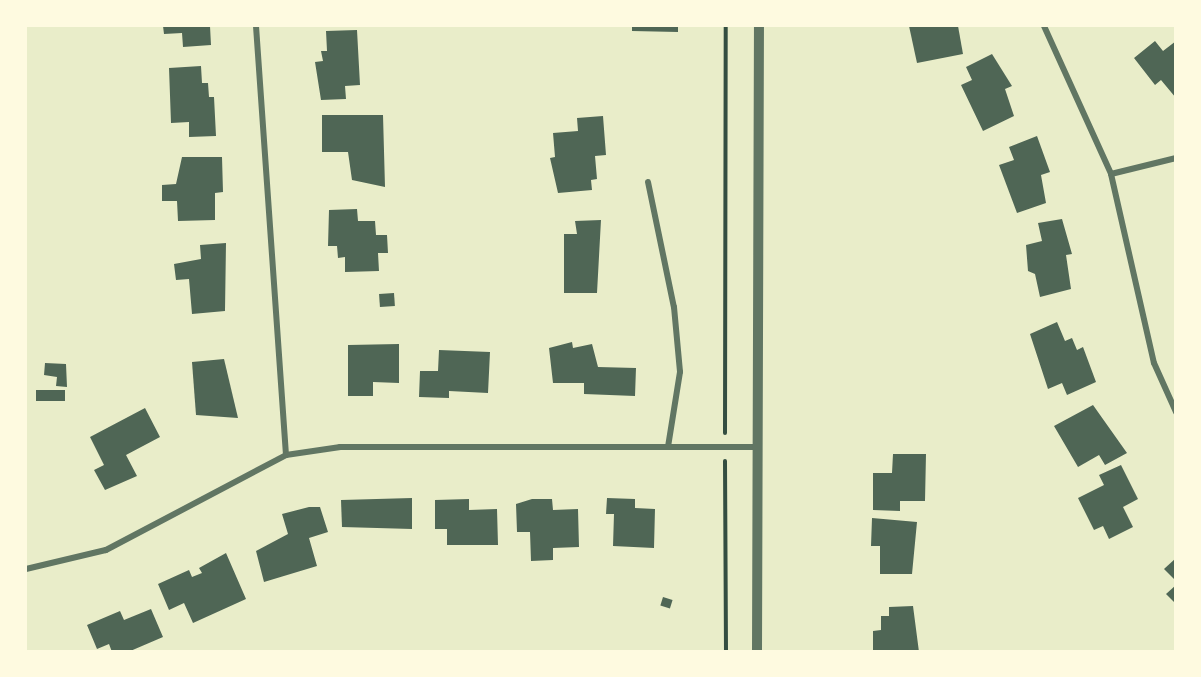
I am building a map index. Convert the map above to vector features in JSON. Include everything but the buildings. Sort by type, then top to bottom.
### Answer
[{"type":"street","points":[[256,26],[286,455]]},
{"type":"street","points":[[757,651],[759,26]]},
{"type":"street","points":[[1044,26],[1111,174],[1154,363],[1176,412]]},
{"type":"street","points":[[1111,174],[1176,158]]},
{"type":"street","points":[[648,182],[674,307],[680,372],[668,447]]},
{"type":"street","points":[[26,569],[106,550],[286,455],[340,447],[758,447]]},
{"type":"path","points":[[726,26],[724,447],[726,651]]}]
